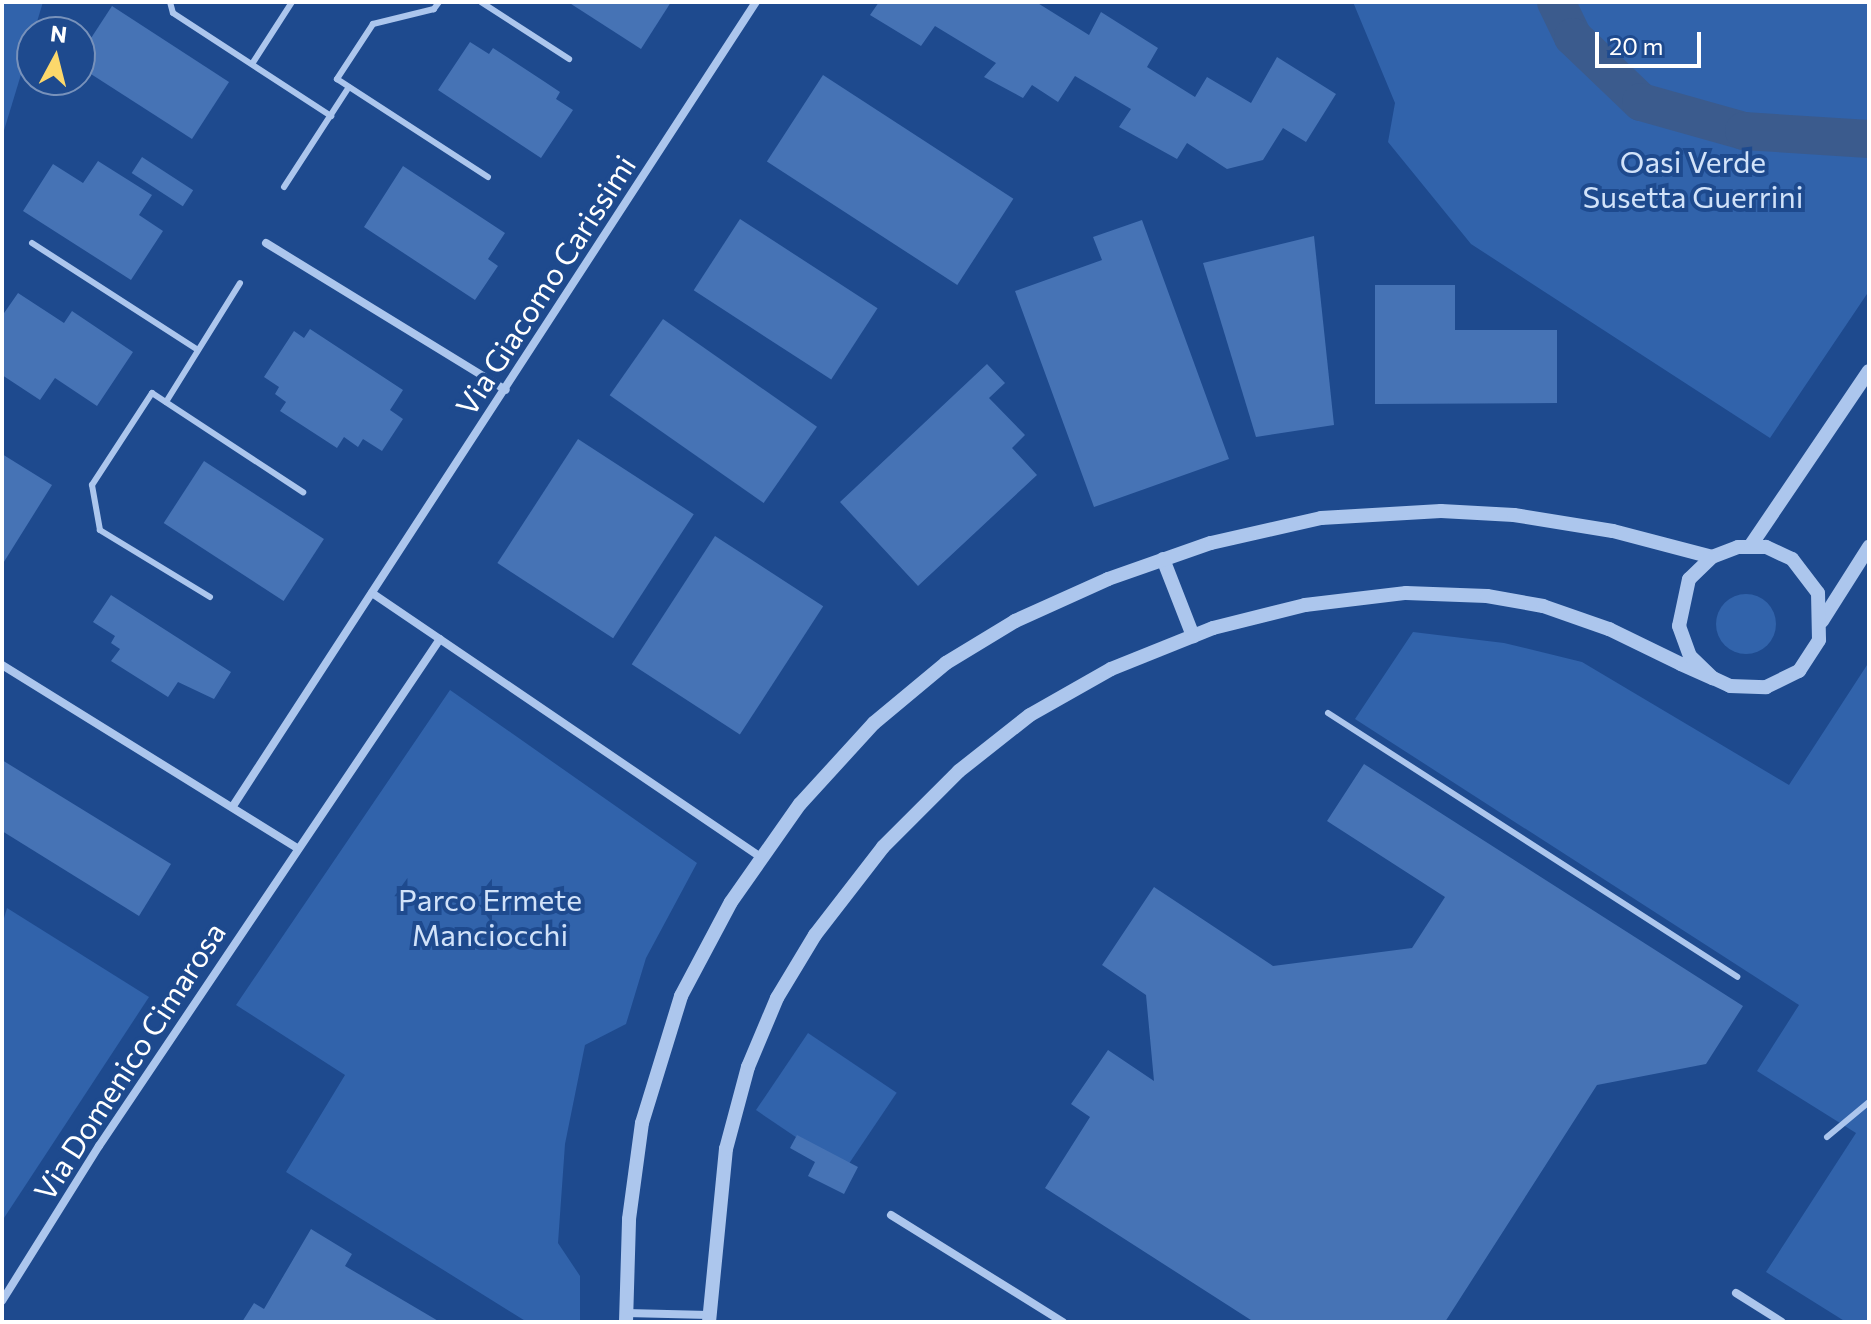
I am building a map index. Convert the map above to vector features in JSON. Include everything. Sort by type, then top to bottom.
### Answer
[{"type":"street","name":"Via Giacomo Carissimi","points":[[233,806],[756,2]]},
{"type":"street","points":[[266,243],[506,390]]},
{"type":"street","points":[[1751,545],[1869,371]]},
{"type":"street","points":[[1712,557],[1579,524],[1441,511],[1294,522],[1163,559],[1049,604],[946,663],[892,706],[827,772],[761,857],[704,949],[661,1047],[631,1198],[626,1317],[709,1319],[716,1212],[735,1109],[770,1012],[815,935],[903,826],[998,739],[1101,674],[1193,636],[1284,609],[1354,597],[1487,596],[1586,620],[1713,678],[1748,689],[1784,681],[1811,656],[1822,622],[1869,547]]},
{"type":"street","points":[[1713,678],[1686,649],[1679,610],[1689,579],[1712,557],[1751,545],[1780,552],[1804,569],[1818,593],[1822,622]]},
{"type":"street","points":[[1163,559],[1193,636]]},
{"type":"street","points":[[372,593],[761,857]]},
{"type":"street","name":"Via Domenico Cimarosa","points":[[2,1301],[297,848],[440,639]]},
{"type":"street","points":[[2,665],[297,848]]},
{"type":"street","points":[[891,1215],[1063,1322]]},
{"type":"street","points":[[1736,1293],[1782,1322]]},
{"type":"lane","points":[[170,2],[173,13],[331,116]]},
{"type":"lane","points":[[252,64],[292,2]]},
{"type":"lane","points":[[439,2],[434,9],[373,24],[337,79],[488,177]]},
{"type":"lane","points":[[481,2],[569,59]]},
{"type":"lane","points":[[284,187],[349,87]]},
{"type":"lane","points":[[32,243],[198,350]]},
{"type":"lane","points":[[166,402],[240,283]]},
{"type":"lane","points":[[210,597],[100,530],[92,485],[152,393],[303,492]]},
{"type":"lane","points":[[1328,713],[1737,977]]},
{"type":"lane","points":[[1827,1137],[1869,1102]]},
{"type":"green space","points":[[2,2],[43,2],[39,16],[16,16],[16,91],[2,137]]},
{"type":"green space","name":"Oasi Verde Susetta Guerrini","points":[[1353,2],[1869,2],[1869,291],[1770,438],[1471,244],[1388,142],[1395,103]]},
{"type":"green space","points":[[1746,594],[1758,596],[1767,603],[1774,612],[1774,636],[1767,645],[1758,652],[1746,654],[1734,652],[1725,645],[1718,636],[1716,624],[1718,612],[1725,603],[1734,596]]},
{"type":"green space","points":[[1413,632],[1504,643],[1582,662],[1789,785],[1869,662],[1869,1322],[1846,1322],[1766,1272],[1856,1133],[1757,1071],[1799,1005],[1355,719]]},
{"type":"green space","name":"Parco Ermete Manciocchi","points":[[450,690],[697,863],[646,958],[626,1024],[585,1045],[565,1144],[558,1243],[580,1276],[580,1322],[527,1322],[286,1172],[345,1075],[236,1005]]},
{"type":"green space","points":[[7,908],[149,997],[2,1221],[2,925]]},
{"type":"green space","points":[[808,1033],[897,1093],[845,1170],[756,1110]]},
{"type":"building","points":[[568,2],[671,2],[641,49]]},
{"type":"building","points":[[879,2],[1036,2],[1089,35],[1101,12],[1158,48],[1147,67],[1195,97],[1207,77],[1251,103],[1277,57],[1336,94],[1306,142],[1283,128],[1263,160],[1227,169],[1187,143],[1177,159],[1119,127],[1131,109],[1075,76],[1058,102],[1032,85],[1023,98],[984,77],[996,63],[935,26],[921,46],[870,15]]},
{"type":"building","points":[[112,6],[229,82],[192,139],[96,77],[96,30]]},
{"type":"building","points":[[470,42],[489,54],[493,48],[545,82],[560,92],[556,99],[573,110],[541,158],[438,90]]},
{"type":"building","points":[[823,75],[1013,199],[957,285],[767,161]]},
{"type":"building","points":[[142,157],[193,190],[183,206],[132,173]]},
{"type":"building","points":[[98,161],[152,195],[139,215],[163,231],[131,280],[23,211],[53,164],[83,183]]},
{"type":"building","points":[[403,166],[505,233],[488,259],[498,266],[475,300],[364,227]]},
{"type":"building","points":[[740,219],[878,308],[831,380],[694,290]]},
{"type":"building","points":[[1142,220],[1229,459],[1094,507],[1015,291],[1102,260],[1093,237]]},
{"type":"building","points":[[1314,236],[1334,425],[1256,437],[1203,263]]},
{"type":"building","points":[[1375,285],[1455,285],[1455,330],[1557,330],[1557,403],[1375,404]]},
{"type":"building","points":[[18,293],[64,323],[72,311],[133,352],[97,406],[55,378],[40,400],[2,375],[2,316]]},
{"type":"building","points":[[663,319],[817,427],[764,503],[610,395]]},
{"type":"building","points":[[310,329],[403,390],[390,410],[403,419],[382,451],[363,439],[358,447],[344,437],[337,448],[280,411],[286,402],[275,394],[279,387],[264,377],[294,331],[304,338]]},
{"type":"building","points":[[987,364],[1005,383],[989,398],[1025,435],[1012,448],[1037,475],[918,586],[840,502]]},
{"type":"building","points":[[578,439],[694,514],[613,638],[497,563]]},
{"type":"building","points":[[2,454],[52,485],[2,565]]},
{"type":"building","points":[[204,461],[324,539],[284,601],[164,523]]},
{"type":"building","points":[[715,536],[823,606],[740,735],[632,664]]},
{"type":"building","points":[[111,595],[231,672],[214,699],[178,682],[168,697],[111,661],[120,649],[111,643],[115,636],[93,622]]},
{"type":"building","points":[[2,760],[171,864],[139,916],[2,831]]},
{"type":"building","points":[[1364,764],[1743,1006],[1706,1064],[1597,1085],[1445,1322],[1254,1322],[1045,1188],[1090,1117],[1071,1104],[1108,1050],[1154,1081],[1146,995],[1102,965],[1154,887],[1273,966],[1412,948],[1445,897],[1327,821]]},
{"type":"building","points":[[797,1135],[858,1167],[844,1194],[808,1176],[815,1162],[790,1148]]},
{"type":"building","points":[[311,1229],[352,1254],[345,1266],[440,1322],[242,1322],[254,1303],[264,1309]]},
{"type":"waterway","points":[[1556,2],[1573,37],[1641,102],[1744,131],[1869,139]]}]
